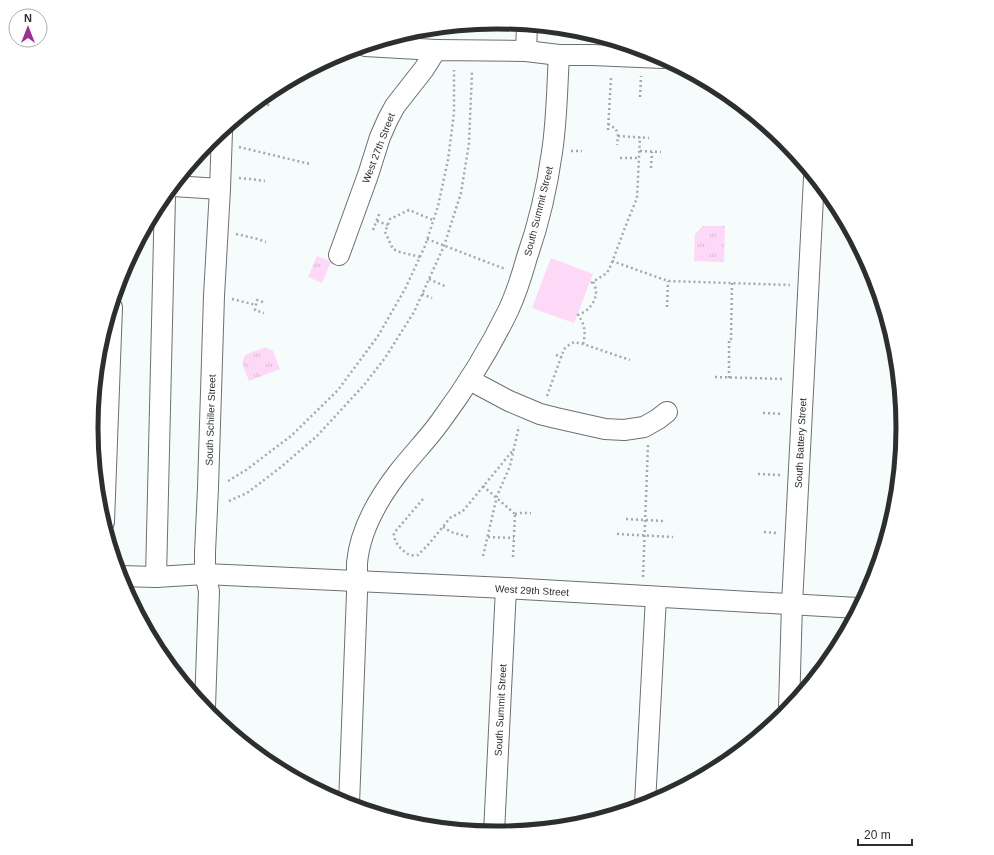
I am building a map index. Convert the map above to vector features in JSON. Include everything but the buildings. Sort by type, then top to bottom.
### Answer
[{"type":"street","points":[[526,51],[527,30]]},
{"type":"street","points":[[384,46],[436,50],[526,51],[559,55],[644,57]]},
{"type":"street","name":"West 27th Street","points":[[339,255],[380,137],[388,119],[395,106],[424,69],[436,50]]},
{"type":"street","name":"South Summit Street","points":[[349,798],[357,581],[361,543],[367,525],[377,504],[398,473],[440,423],[470,379],[508,310],[536,231],[547,186],[556,117],[559,55]]},
{"type":"street","name":"South Schiller Street","points":[[205,699],[209,591],[205,574],[205,552],[214,296],[222,139]]},
{"type":"street","points":[[181,186],[220,183]]},
{"type":"street","name":"South Battery Street","points":[[789,698],[792,604],[814,186]]},
{"type":"street","points":[[156,576],[165,208]]},
{"type":"street","points":[[105,498],[111,327]]},
{"type":"street","points":[[470,379],[509,401],[540,414],[605,429],[624,430],[644,427],[667,412]]},
{"type":"street","name":"West 29th Street","points":[[128,576],[205,574],[506,588],[852,608]]},
{"type":"street","name":"South Summit Street","points":[[494,826],[506,588]]},
{"type":"street","points":[[645,797],[649,596]]},
{"type":"path","points":[[208,488],[230,480],[252,466],[292,436],[338,390],[378,336],[405,289],[420,257],[438,206],[449,152],[454,113],[454,70]]},
{"type":"path","points":[[229,501],[247,493],[317,436],[364,385],[385,358],[414,312],[444,246],[461,193],[469,143],[472,72]]},
{"type":"path","points":[[608,130],[611,78]]},
{"type":"path","points":[[265,104],[271,106]]},
{"type":"path","points":[[608,124],[616,129],[618,136],[617,145]]},
{"type":"path","points":[[618,136],[649,138]]},
{"type":"path","points":[[583,344],[585,338],[585,328],[578,315],[585,313],[591,307],[595,298],[596,290],[592,282],[607,273],[637,198],[640,137]]},
{"type":"path","points":[[224,138],[310,164]]},
{"type":"path","points":[[569,151],[582,151]]},
{"type":"path","points":[[640,151],[661,152]]},
{"type":"path","points":[[651,168],[652,152]]},
{"type":"path","points":[[620,158],[639,158]]},
{"type":"path","points":[[220,183],[250,179],[265,181]]},
{"type":"path","points":[[420,257],[394,249],[385,232],[390,219],[409,210],[433,220]]},
{"type":"path","points":[[373,230],[380,212]]},
{"type":"path","points":[[377,221],[388,225]]},
{"type":"path","points":[[218,230],[266,242]]},
{"type":"path","points":[[427,239],[501,268]]},
{"type":"path","points":[[612,261],[668,281],[809,286]]},
{"type":"path","points":[[429,279],[447,286]]},
{"type":"path","points":[[667,307],[668,281]]},
{"type":"path","points":[[729,378],[729,339],[732,339],[732,283]]},
{"type":"path","points":[[422,294],[432,298]]},
{"type":"path","points":[[237,300],[256,305]]},
{"type":"path","points":[[263,302],[258,300],[255,310],[264,313]]},
{"type":"path","points":[[540,414],[564,349],[574,342],[630,360]]},
{"type":"path","points":[[556,355],[562,357]]},
{"type":"path","points":[[715,377],[804,379]]},
{"type":"path","points":[[483,556],[497,498],[510,466],[518,430]]},
{"type":"path","points":[[648,446],[643,573],[649,596]]},
{"type":"path","points":[[422,499],[394,533],[394,538],[400,547],[409,555],[418,555],[450,518],[464,511],[514,449]]},
{"type":"path","points":[[483,486],[515,514]]},
{"type":"path","points":[[515,514],[520,512],[531,513]]},
{"type":"path","points":[[513,557],[515,514]]},
{"type":"path","points":[[626,519],[664,521]]},
{"type":"path","points":[[443,527],[451,532],[469,537]]},
{"type":"path","points":[[617,534],[673,537]]},
{"type":"path","points":[[488,538],[514,538]]},
{"type":"green space","points":[[703,226],[725,226],[724,262],[694,261],[695,234]]},
{"type":"green space","points":[[317,256],[331,262],[322,283],[308,277]]},
{"type":"green space","points":[[551,258],[593,274],[574,323],[532,308]]},
{"type":"green space","points":[[265,347],[273,351],[280,369],[249,381],[242,363],[245,355]]}]
